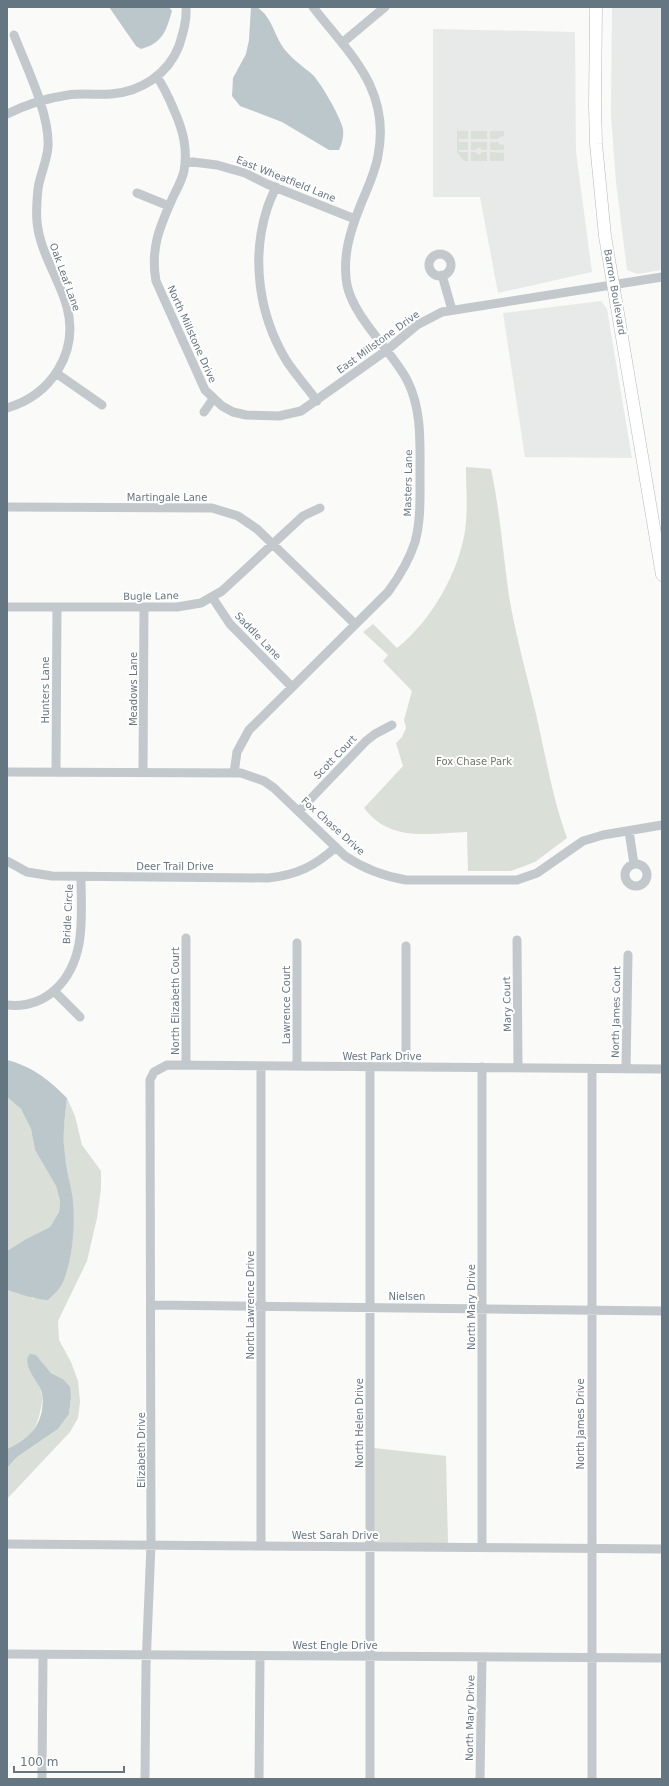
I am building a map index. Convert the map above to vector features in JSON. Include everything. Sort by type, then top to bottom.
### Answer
[{"type":"main road","name":"Barron Boulevard","points":[[596,7],[594,106],[596,144],[605,236],[615,286],[662,575]]},
{"type":"street","points":[[7,114],[39,102],[68,95],[118,93],[131,90],[157,78],[176,52],[184,31],[186,7]]},
{"type":"street","name":"Masters Lane","points":[[234,772],[237,752],[249,730],[388,592],[399,576],[412,549],[418,526],[420,507],[419,420],[407,381],[387,350],[358,311],[348,287],[346,254],[355,219],[378,156],[380,115],[370,82],[362,68],[313,7]]},
{"type":"street","points":[[342,44],[385,7]]},
{"type":"street","name":"Oak Leaf Lane","points":[[7,408],[38,393],[51,381],[61,366],[68,347],[69,318],[63,298],[39,236],[37,221],[38,188],[48,147],[46,124],[14,35]]},
{"type":"street","name":"North Millstone Drive","points":[[157,78],[162,84],[181,125],[185,147],[185,161],[183,172],[155,243],[154,270],[156,282],[198,377],[205,390],[213,399]]},
{"type":"street","name":"East Wheatfield Lane","points":[[185,161],[231,169],[355,219]]},
{"type":"street","points":[[276,187],[267,208],[260,243],[259,276],[261,296],[278,346],[286,361],[317,401]]},
{"type":"street","points":[[137,193],[169,206]]},
{"type":"street","points":[[442,276],[452,310]]},
{"type":"street","name":"East Millstone Drive","points":[[213,399],[233,412],[254,415],[290,415],[301,411],[317,401],[387,350],[417,325],[436,315],[452,310],[615,286],[662,277]]},
{"type":"street","points":[[56,373],[102,405]]},
{"type":"street","points":[[204,412],[213,399]]},
{"type":"street","name":"Martingale Lane","points":[[7,507],[212,508],[238,516],[250,523],[355,624]]},
{"type":"street","name":"Bugle Lane","points":[[7,607],[144,607],[187,606],[201,603],[222,591],[304,516],[320,508]]},
{"type":"street","name":"Saddle Lane","points":[[212,597],[230,624],[292,687]]},
{"type":"street","name":"Hunters Lane","points":[[56,772],[57,607]]},
{"type":"street","name":"Meadows Lane","points":[[143,772],[144,607]]},
{"type":"street","name":"Scott Court","points":[[298,811],[366,741],[375,734],[392,726]]},
{"type":"street","name":"Fox Chase Drive","points":[[7,772],[241,773],[264,781],[274,788],[336,847],[357,864],[393,878],[406,880],[517,880],[537,873],[584,841],[603,835],[662,825]]},
{"type":"street","points":[[629,831],[634,864]]},
{"type":"street","name":"Deer Trail Drive","points":[[7,861],[27,872],[40,875],[81,877],[273,878],[287,875],[320,862],[336,847]]},
{"type":"street","name":"Bridle Circle","points":[[7,1005],[28,1005],[38,1002],[54,991],[69,972],[79,945],[81,877]]},
{"type":"street","name":"North Elizabeth Court","points":[[186,938],[186,1065]]},
{"type":"street","name":"Mary Court","points":[[517,940],[518,1067]]},
{"type":"street","name":"Lawrence Court","points":[[297,944],[297,1066]]},
{"type":"street","points":[[406,946],[406,1067]]},
{"type":"street","name":"North James Court","points":[[626,1069],[628,955]]},
{"type":"street","points":[[54,991],[80,1018]]},
{"type":"street","name":"West Park Drive","points":[[151,1121],[150,1080],[154,1072],[167,1065],[662,1069]]},
{"type":"street","name":"North Lawrence Drive","points":[[261,1066],[261,1545]]},
{"type":"street","name":"North Helen Drive","points":[[370,1067],[370,1779]]},
{"type":"street","name":"North Mary Drive","points":[[482,1067],[482,1546]]},
{"type":"street","name":"North James Drive","points":[[592,1069],[592,1779]]},
{"type":"street","name":"Elizabeth Drive","points":[[145,1779],[151,1545],[151,1121]]},
{"type":"street","name":"Nielsen","points":[[152,1305],[662,1311]]},
{"type":"street","name":"West Sarah Drive","points":[[7,1544],[482,1546],[662,1549]]},
{"type":"street","name":"West Engle Drive","points":[[7,1654],[662,1658]]},
{"type":"street","points":[[42,1779],[43,1655]]},
{"type":"street","points":[[260,1656],[260,1779]]},
{"type":"street","name":"North Mary Drive","points":[[480,1779],[482,1657]]},
{"type":"shaded area","points":[[109,7],[169,7],[172,11],[168,25],[159,40],[141,49],[136,46]]},
{"type":"shaded area","points":[[251,7],[257,7],[267,16],[281,45],[295,60],[313,75],[326,93],[335,109],[343,129],[339,150],[329,150],[282,122],[240,106],[232,96],[233,78],[246,54],[249,40]]},
{"type":"shaded area","points":[[612,7],[662,7],[662,270],[637,274],[627,270],[616,182],[611,115]]},
{"type":"shaded area","points":[[433,29],[575,32],[576,152],[592,272],[498,293],[480,197],[433,197]]},
{"type":"shaded area","points":[[601,301],[607,309],[632,458],[525,457],[503,313]]},
{"type":"shaded area","points":[[7,1060],[25,1066],[40,1074],[67,1098],[64,1126],[64,1148],[73,1204],[73,1239],[69,1262],[63,1282],[48,1300],[7,1290],[7,1251],[26,1239],[50,1227],[59,1212],[60,1201],[56,1186],[35,1150],[31,1129],[21,1109],[7,1097]]},
{"type":"shaded area","points":[[30,1354],[36,1355],[51,1373],[63,1379],[70,1387],[71,1398],[69,1414],[58,1429],[17,1457],[7,1468],[7,1449],[16,1445],[30,1434],[35,1428],[42,1412],[42,1393],[27,1363]]},
{"type":"green space","points":[[457,128],[458,131],[468,131],[468,139],[458,139],[459,142],[468,142],[468,150],[458,150],[459,152],[468,152],[468,161],[464,161],[457,152]]},
{"type":"green space","points":[[471,131],[487,131],[487,139],[471,139]]},
{"type":"green space","points":[[490,131],[504,131],[504,136],[499,137],[498,139],[490,139]]},
{"type":"green space","points":[[471,142],[487,142],[487,150],[482,150],[479,147],[475,150],[471,150]]},
{"type":"green space","points":[[490,142],[498,142],[499,144],[504,145],[504,150],[490,150]]},
{"type":"green space","points":[[471,152],[475,152],[479,155],[482,152],[487,152],[487,161],[471,161]]},
{"type":"green space","points":[[490,152],[504,153],[504,161],[490,161]]},
{"type":"green space","name":"Fox Chase Park","points":[[466,467],[491,469],[497,501],[512,612],[554,795],[567,838],[535,862],[511,871],[468,871],[467,832],[411,834],[398,831],[386,827],[364,808],[403,766],[396,743],[402,737],[406,728],[404,720],[412,691],[383,661],[388,655],[363,632],[373,624],[397,648],[421,624],[441,596],[456,564],[465,531],[467,507]]},
{"type":"green space","points":[[7,1097],[21,1109],[31,1129],[35,1150],[56,1186],[60,1201],[59,1212],[50,1227],[26,1239],[7,1251]]},
{"type":"green space","points":[[67,1098],[75,1116],[82,1145],[101,1171],[101,1189],[97,1218],[87,1261],[58,1321],[59,1340],[71,1362],[78,1381],[80,1402],[78,1418],[70,1432],[7,1499],[7,1468],[17,1457],[58,1429],[69,1414],[71,1398],[63,1379],[51,1373],[36,1355],[27,1363],[42,1393],[42,1404],[38,1419],[33,1431],[25,1439],[7,1449],[7,1290],[24,1294],[34,1299],[72,1195],[64,1154],[64,1126]]},
{"type":"green space","points":[[374,1448],[446,1456],[448,1544],[372,1544]]}]
